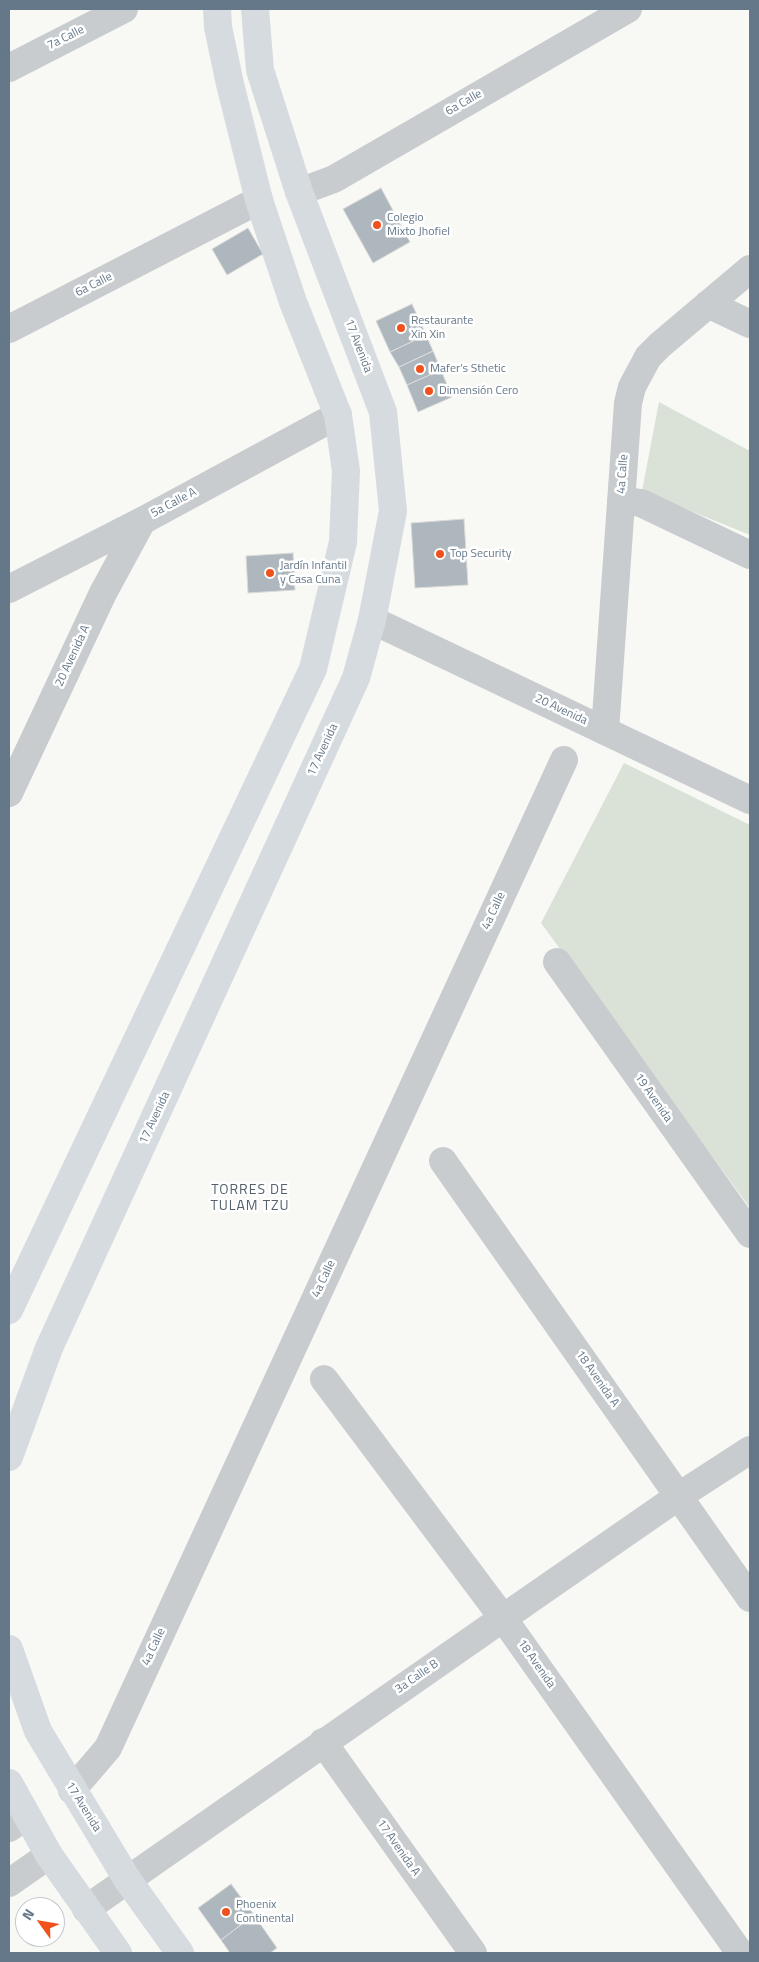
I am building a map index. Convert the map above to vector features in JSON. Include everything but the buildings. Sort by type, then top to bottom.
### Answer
[{"type":"main road","points":[[9,1310],[314,668],[343,542],[346,471],[338,415],[294,302],[259,200],[230,84],[218,27],[217,9]]},
{"type":"main road","name":"17 Avenida","points":[[9,1457],[49,1348],[356,678],[372,620],[393,511],[383,412],[299,192],[260,70],[255,9]]},
{"type":"main road","name":"17 Avenida","points":[[9,1648],[38,1731],[127,1879],[180,1953]]},
{"type":"main road","points":[[9,1783],[17,1822],[49,1855],[118,1953]]},
{"type":"street","name":"7a Calle","points":[[9,68],[124,9]]},
{"type":"street","name":"6a Calle","points":[[299,192],[334,179],[628,9]]},
{"type":"street","name":"6a Calle","points":[[9,329],[259,200]]},
{"type":"street","name":"4a Calle","points":[[605,731],[628,403],[638,371],[660,345],[750,268]]},
{"type":"street","points":[[708,304],[750,324]]},
{"type":"street","name":"5a Calle A","points":[[9,589],[142,521],[338,415]]},
{"type":"street","points":[[621,500],[641,503],[750,555]]},
{"type":"street","name":"20 Avenida A","points":[[9,793],[104,593],[142,521]]},
{"type":"street","name":"20 Avenida","points":[[372,620],[750,800]]},
{"type":"street","name":"4a Calle","points":[[72,1790],[108,1748],[564,760]]},
{"type":"street","name":"19 Avenida","points":[[557,962],[750,1234]]},
{"type":"street","name":"18 Avenida A","points":[[443,1161],[750,1598]]},
{"type":"street","name":"18 Avenida","points":[[324,1379],[503,1618],[740,1953]]},
{"type":"street","name":"3a Calle B","points":[[86,1909],[323,1742],[679,1496],[750,1450]]},
{"type":"street","name":"17 Avenida A","points":[[323,1742],[472,1953]]},
{"type":"street","points":[[9,1883],[49,1855]]},
{"type":"shaded area","points":[[659,402],[750,451],[750,535],[642,491]]},
{"type":"shaded area","points":[[624,763],[750,825],[750,1208],[541,923]]},
{"type":"place","name":"Colegio Mixto Jhofiel","points":[[377,225]]},
{"type":"place","name":"Restaurante Xin Xin","points":[[401,328]]},
{"type":"place","name":"Mafer's Sthetic","points":[[420,369]]},
{"type":"place","name":"Dimensión Cero","points":[[429,391]]},
{"type":"place","name":"Top Security","points":[[440,554]]},
{"type":"place","name":"Jardín Infantil y Casa Cuna","points":[[270,573]]},
{"type":"place","name":"Phoenix Continental","points":[[226,1912]]},
{"type":"district","name":"TORRES DE TULAM TZU","points":[[250,1200]]}]
